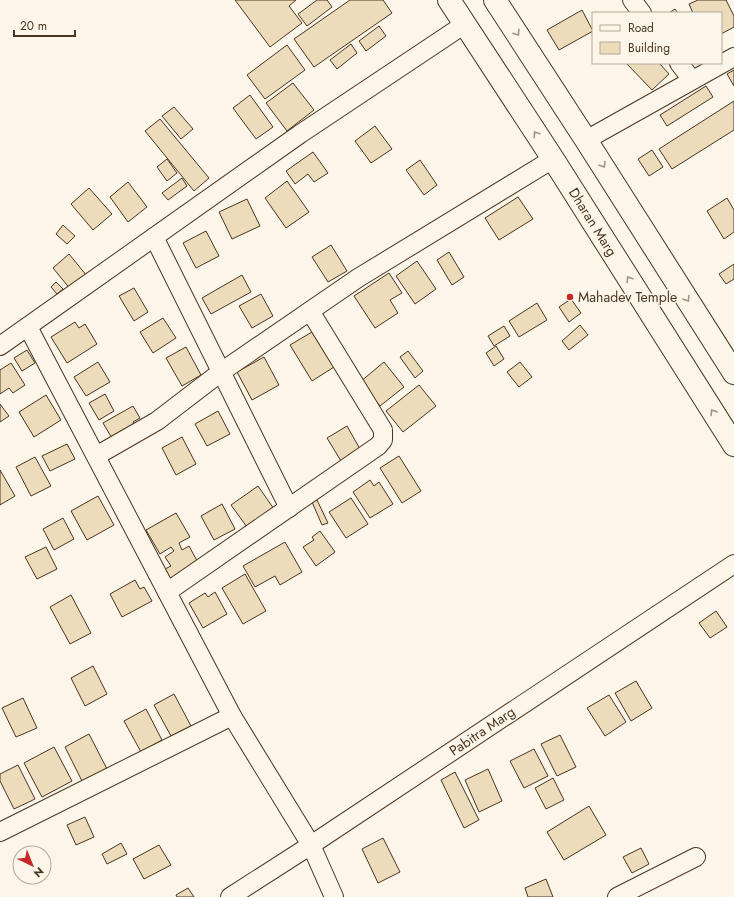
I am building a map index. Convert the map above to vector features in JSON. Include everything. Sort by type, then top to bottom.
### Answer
[{"type":"main road","name":"Dharan Marg","points":[[449,0],[553,159],[734,445]]},
{"type":"main road","points":[[495,0],[734,373]]},
{"type":"street","points":[[632,0],[641,12]]},
{"type":"street","points":[[0,346],[300,134],[465,24]]},
{"type":"street","points":[[722,64],[734,57]]},
{"type":"street","points":[[680,64],[692,80]]},
{"type":"street","points":[[586,140],[721,64]]},
{"type":"street","points":[[96,456],[157,421],[221,372],[358,278],[553,159]]},
{"type":"street","points":[[154,237],[289,508]]},
{"type":"street","points":[[167,592],[378,446],[384,440],[383,430],[310,311]]},
{"type":"street","points":[[28,327],[232,716],[311,846],[334,897]]},
{"type":"street","name":"Pabitra Marg","points":[[230,897],[311,846],[734,564]]},
{"type":"street","points":[[0,832],[232,716]]},
{"type":"street","points":[[617,897],[696,857]]},
{"type":"building","points":[[235,0],[296,0],[289,6],[302,23],[270,47]]},
{"type":"building","points":[[317,0],[327,0],[332,7],[307,26],[298,14]]},
{"type":"building","points":[[350,0],[383,0],[392,13],[314,67],[294,39]]},
{"type":"building","points":[[698,0],[726,0],[734,16],[734,27],[722,33],[722,12],[693,12],[689,4]]},
{"type":"building","points":[[675,9],[677,12],[670,12]]},
{"type":"building","points":[[582,10],[592,32],[559,50],[547,30]]},
{"type":"building","points":[[379,26],[386,36],[366,51],[359,41]]},
{"type":"building","points":[[351,44],[357,53],[337,69],[330,60]]},
{"type":"building","points":[[287,45],[305,70],[265,99],[247,75]]},
{"type":"building","points":[[627,64],[660,64],[669,74],[652,90]]},
{"type":"building","points":[[734,70],[734,86],[727,74]]},
{"type":"building","points":[[293,83],[314,110],[287,131],[266,103]]},
{"type":"building","points":[[706,86],[713,97],[667,126],[660,115]]},
{"type":"building","points":[[250,95],[273,127],[256,139],[233,108]]},
{"type":"building","points":[[734,101],[734,130],[672,169],[659,149]]},
{"type":"building","points":[[174,107],[193,129],[181,139],[162,116]]},
{"type":"building","points":[[160,119],[209,178],[194,191],[145,131]]},
{"type":"building","points":[[375,126],[392,149],[371,163],[355,141]]},
{"type":"building","points":[[652,150],[663,167],[649,176],[638,159]]},
{"type":"building","points":[[313,152],[328,173],[314,182],[308,174],[295,184],[286,171]]},
{"type":"building","points":[[167,159],[177,173],[167,181],[157,167]]},
{"type":"building","points":[[420,160],[437,185],[424,195],[406,170]]},
{"type":"building","points":[[182,178],[187,186],[168,200],[162,193]]},
{"type":"building","points":[[287,181],[309,212],[286,228],[265,198]]},
{"type":"building","points":[[128,182],[147,207],[128,222],[110,197]]},
{"type":"building","points":[[89,188],[112,214],[93,230],[71,204]]},
{"type":"building","points":[[518,197],[533,219],[499,240],[485,218]]},
{"type":"building","points":[[727,198],[734,210],[734,232],[724,239],[707,211]]},
{"type":"building","points":[[247,199],[260,226],[232,239],[219,212]]},
{"type":"building","points":[[63,225],[75,236],[67,244],[56,234]]},
{"type":"building","points":[[206,231],[219,256],[196,268],[183,243]]},
{"type":"building","points":[[331,245],[347,271],[328,282],[312,257]]},
{"type":"building","points":[[449,252],[464,277],[452,285],[437,260]]},
{"type":"building","points":[[69,254],[87,276],[71,290],[53,268]]},
{"type":"building","points":[[417,261],[436,289],[415,304],[396,276]]},
{"type":"building","points":[[734,264],[734,279],[726,284],[719,274]]},
{"type":"building","points":[[389,273],[402,293],[390,300],[398,313],[375,328],[354,296]]},
{"type":"building","points":[[242,275],[251,292],[211,314],[202,298]]},
{"type":"building","points":[[56,282],[63,289],[57,294],[51,287]]},
{"type":"building","points":[[134,288],[148,312],[134,321],[119,296]]},
{"type":"building","points":[[261,294],[273,316],[252,328],[239,306]]},
{"type":"building","points":[[571,299],[581,313],[569,322],[559,307]]},
{"type":"building","points":[[537,303],[547,320],[519,337],[509,321]]},
{"type":"building","points":[[163,318],[176,338],[153,353],[140,332]]},
{"type":"building","points":[[75,322],[79,328],[85,324],[97,344],[67,363],[51,337]]},
{"type":"building","points":[[580,325],[588,335],[569,350],[562,341]]},
{"type":"building","points":[[504,326],[510,336],[494,346],[488,336]]},
{"type":"building","points":[[312,332],[334,367],[312,381],[290,345]]},
{"type":"building","points":[[496,346],[504,359],[494,366],[486,353]]},
{"type":"building","points":[[186,347],[201,375],[182,386],[166,358]]},
{"type":"building","points":[[27,350],[35,363],[22,371],[14,358]]},
{"type":"building","points":[[408,351],[423,371],[415,378],[400,357]]},
{"type":"building","points":[[264,357],[279,385],[252,400],[237,372]]},
{"type":"building","points":[[98,362],[110,382],[86,396],[74,377]]},
{"type":"building","points":[[384,362],[404,387],[380,406],[360,382]]},
{"type":"building","points":[[520,362],[532,377],[519,387],[507,372]]},
{"type":"building","points":[[11,363],[25,385],[13,393],[9,388],[0,394],[0,370]]},
{"type":"building","points":[[419,385],[436,406],[403,432],[386,411]]},
{"type":"building","points":[[105,394],[114,411],[99,420],[89,403]]},
{"type":"building","points":[[46,395],[61,420],[34,437],[19,412]]},
{"type":"building","points":[[0,404],[9,416],[0,422]]},
{"type":"building","points":[[133,406],[140,418],[133,422],[136,427],[113,440],[103,423]]},
{"type":"building","points":[[218,411],[230,434],[207,446],[195,424]]},
{"type":"building","points":[[347,426],[360,449],[341,461],[327,438]]},
{"type":"building","points":[[182,437],[196,464],[176,475],[162,448]]},
{"type":"building","points":[[67,444],[75,459],[50,471],[42,456]]},
{"type":"building","points":[[399,456],[421,491],[402,503],[380,468]]},
{"type":"building","points":[[35,457],[51,486],[31,496],[16,467]]},
{"type":"building","points":[[0,470],[15,496],[0,505]]},
{"type":"building","points":[[370,480],[374,486],[379,482],[393,504],[370,518],[353,492]]},
{"type":"building","points":[[258,486],[274,509],[247,527],[231,505]]},
{"type":"building","points":[[98,496],[114,525],[87,540],[71,511]]},
{"type":"building","points":[[351,498],[368,524],[346,538],[329,512]]},
{"type":"building","points":[[317,500],[328,523],[322,525],[312,502]]},
{"type":"building","points":[[222,504],[235,529],[214,540],[201,516]]},
{"type":"building","points":[[176,513],[190,537],[179,543],[182,550],[189,546],[201,568],[171,581],[165,569],[171,566],[165,557],[174,551],[171,547],[160,554],[146,530]]},
{"type":"building","points":[[63,518],[74,539],[54,550],[43,529]]},
{"type":"building","points":[[320,531],[335,552],[316,566],[303,547],[314,540],[312,537]]},
{"type":"building","points":[[285,542],[302,572],[280,585],[275,576],[255,587],[243,566]]},
{"type":"building","points":[[46,547],[57,569],[37,579],[25,557]]},
{"type":"building","points":[[245,574],[266,611],[243,624],[222,588]]},
{"type":"building","points":[[135,580],[140,589],[144,587],[152,601],[122,617],[110,594]]},
{"type":"building","points":[[215,592],[227,614],[203,628],[189,603],[205,593],[208,597]]},
{"type":"building","points":[[71,595],[91,633],[70,644],[50,607]]},
{"type":"building","points":[[716,611],[727,627],[710,638],[699,623]]},
{"type":"building","points":[[93,666],[107,694],[85,706],[71,678]]},
{"type":"building","points":[[636,681],[652,708],[631,721],[615,693]]},
{"type":"building","points":[[174,694],[191,726],[171,736],[154,705]]},
{"type":"building","points":[[609,695],[626,722],[605,736],[587,708]]},
{"type":"building","points":[[23,698],[37,728],[16,737],[2,708]]},
{"type":"building","points":[[146,709],[162,740],[141,752],[124,721]]},
{"type":"building","points":[[89,734],[107,769],[82,781],[65,747]]},
{"type":"building","points":[[560,735],[576,767],[557,776],[541,744]]},
{"type":"building","points":[[54,747],[72,781],[42,797],[24,763]]},
{"type":"building","points":[[534,749],[548,776],[524,788],[510,761]]},
{"type":"building","points":[[18,765],[35,799],[14,809],[0,781],[0,774]]},
{"type":"building","points":[[488,769],[502,801],[479,812],[465,780]]},
{"type":"building","points":[[455,772],[479,820],[464,828],[441,780]]},
{"type":"building","points":[[553,778],[564,800],[546,809],[535,788]]},
{"type":"building","points":[[589,806],[606,835],[564,860],[547,832]]},
{"type":"building","points":[[85,817],[94,837],[76,845],[67,825]]},
{"type":"building","points":[[383,838],[400,872],[378,883],[362,849]]},
{"type":"building","points":[[121,843],[127,854],[107,864],[102,854]]},
{"type":"building","points":[[159,845],[171,865],[144,879],[133,859]]},
{"type":"building","points":[[641,848],[649,864],[632,873],[623,857]]},
{"type":"building","points":[[546,879],[553,897],[528,897],[525,888]]},
{"type":"building","points":[[188,888],[194,897],[177,897],[176,895]]},
{"type":"place","name":"Mahadev Temple","points":[[570,297]]}]
